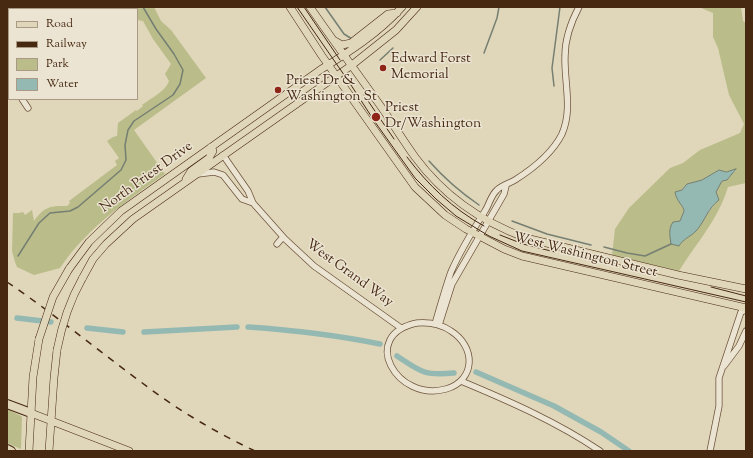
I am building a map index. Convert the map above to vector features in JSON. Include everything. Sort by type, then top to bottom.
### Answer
[{"type":"highway","points":[[7,404],[31,413]]},
{"type":"highway","points":[[7,449],[11,451]]},
{"type":"main road","name":"West Washington Street","points":[[290,7],[415,187],[445,215],[472,233],[522,256],[746,309]]},
{"type":"main road","name":"West Washington Street","points":[[310,7],[352,65],[415,158],[448,193],[464,206],[489,222],[509,232],[534,240],[663,272],[746,290]]},
{"type":"main road","name":"North Priest Drive","points":[[49,449],[57,350],[65,316],[71,299],[93,259],[119,231],[133,219],[352,65],[396,30],[417,7]]},
{"type":"main road","name":"North Priest Drive","points":[[30,451],[34,368],[39,339],[50,305],[69,269],[89,242],[114,217],[211,147],[329,65],[345,56],[385,24],[399,10]]},
{"type":"main road","points":[[334,41],[342,45],[351,44],[388,14],[399,10]]},
{"type":"main road","points":[[184,182],[191,170],[209,158],[213,151],[211,147]]},
{"type":"main road","points":[[31,413],[129,451]]},
{"type":"street","points":[[437,324],[452,271],[497,190],[506,186],[539,164],[554,148],[565,126],[568,106],[565,56],[566,40],[572,19],[579,7]]},
{"type":"street","points":[[23,100],[28,108]]},
{"type":"street","name":"West Grand Way","points":[[223,155],[248,191],[253,203],[283,237],[314,266],[401,328]]},
{"type":"street","name":"West Grand Way","points":[[195,174],[207,172],[219,173],[223,175],[242,199],[253,203]]},
{"type":"street","points":[[437,324],[452,284],[489,222],[504,194],[506,186]]},
{"type":"street","points":[[277,244],[283,237]]},
{"type":"street","points":[[710,451],[718,412],[718,380],[741,312],[746,309]]},
{"type":"street","points":[[417,323],[437,324],[455,334],[465,346],[469,358],[467,373],[461,381],[453,386],[441,390],[429,391],[415,388],[394,372],[388,363],[388,346],[393,334],[401,328],[417,323]]},
{"type":"street","points":[[722,368],[739,346],[746,331]]},
{"type":"street","points":[[461,381],[540,416],[586,441],[600,451]]},
{"type":"green space","points":[[154,7],[161,21],[171,30],[206,78],[134,130],[165,174],[108,216],[82,240],[60,268],[34,275],[17,267],[15,262],[12,251],[13,213],[23,212],[25,215],[32,210],[34,221],[41,212],[48,208],[67,206],[70,203],[69,201],[117,165],[115,161],[119,158],[107,141],[117,136],[118,123],[136,110],[137,111],[143,106],[142,105],[161,92],[169,81],[165,74],[171,64],[153,39],[143,21],[138,20],[138,8],[128,8]]},
{"type":"green space","points":[[699,7],[741,7],[743,21],[746,23],[746,183],[728,187],[719,210],[679,271],[612,255],[615,229],[629,208],[670,168],[683,163],[700,150],[740,133],[744,124],[729,95],[718,48],[713,37],[713,13]],"holes":[[[719,170],[726,172],[736,170],[727,180],[722,181],[716,192],[719,200],[710,210],[699,227],[683,240],[673,222],[680,221],[684,211],[675,192],[682,190],[687,184],[702,180]]]},
{"type":"green space","points":[[7,409],[22,417],[21,449],[7,443]]},
{"type":"water","points":[[736,169],[727,180],[722,181],[716,192],[719,200],[712,207],[696,231],[679,246],[671,244],[670,227],[673,222],[680,221],[684,211],[675,192],[682,190],[687,184],[702,180],[719,170],[726,172]]},
{"type":"waterway","points":[[18,256],[39,223],[50,213],[70,211],[78,207],[121,170],[126,160],[125,145],[128,130],[134,121],[173,95],[180,84],[183,70],[143,7]]},
{"type":"waterway","points":[[325,7],[344,34],[352,39]]},
{"type":"waterway","points":[[484,53],[497,18],[499,7]]},
{"type":"waterway","points":[[554,86],[552,68],[560,7]]},
{"type":"waterway","points":[[380,60],[393,48]]},
{"type":"waterway","points":[[429,161],[452,184],[479,205]]},
{"type":"waterway","points":[[512,221],[547,234],[591,245]]},
{"type":"waterway","points":[[604,247],[645,256],[671,244]]},
{"type":"waterway","points":[[17,318],[51,322]]},
{"type":"waterway","points":[[144,332],[237,327]]},
{"type":"waterway","points":[[248,327],[314,333],[380,344]]},
{"type":"waterway","points":[[87,328],[123,332]]},
{"type":"waterway","points":[[397,356],[423,372],[436,374],[454,373]]},
{"type":"waterway","points":[[476,372],[554,406],[601,432],[629,451]]},
{"type":"tram line","points":[[297,7],[415,178],[456,216],[489,236],[522,251],[746,302]]},
{"type":"tram line","points":[[304,7],[340,60]]},
{"type":"tram line","points":[[364,95],[394,139]]},
{"type":"tram line","points":[[407,157],[432,187],[442,196],[462,212],[484,226]]},
{"type":"tram line","points":[[500,235],[523,244],[555,252]]},
{"type":"tram line","points":[[711,287],[746,296]]},
{"type":"railway","points":[[7,282],[168,402],[225,436],[255,451]]},
{"type":"place","name":"Edward Forst Memorial","points":[[383,68]]},
{"type":"place","name":"Priest Dr & Washington St","points":[[278,90]]},
{"type":"place","name":"Priest Dr/Washington","points":[[376,117]]}]
